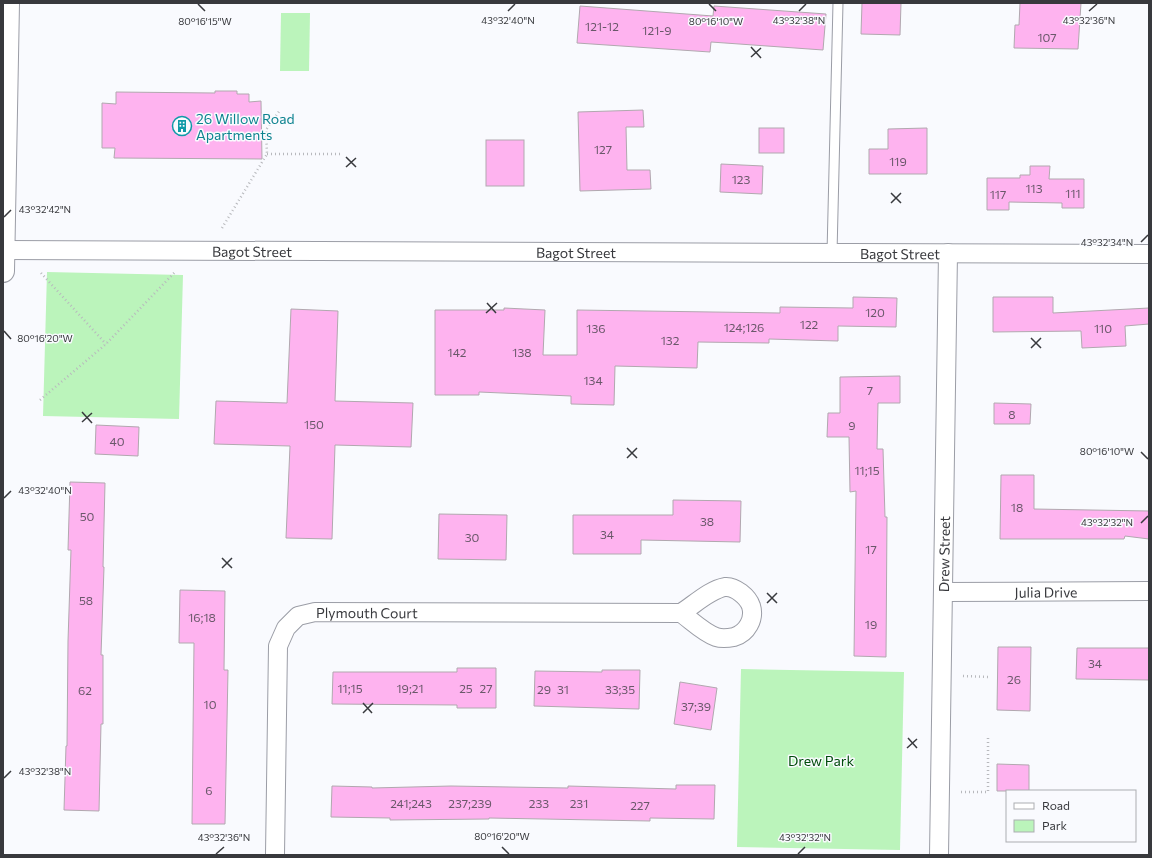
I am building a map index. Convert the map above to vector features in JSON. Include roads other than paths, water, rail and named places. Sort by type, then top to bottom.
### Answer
[{"type":"main road","points":[[3,271],[8,3]]},
{"type":"street","name":"Bagot Street","points":[[4,250],[1149,254]]},
{"type":"street","name":"Drew Street","points":[[938,855],[948,253]]},
{"type":"street","name":"Julia Drive","points":[[943,592],[1149,591]]},
{"type":"street","name":"Plymouth Court","points":[[275,855],[278,646],[286,628],[298,616],[315,612],[681,614]]},
{"type":"lane","points":[[832,253],[838,3]]},
{"type":"place","name":"26 Willow Road Apartments","points":[[182,126]]},
{"type":"park label","name":"Drew Park","points":[[821,760]]}]
